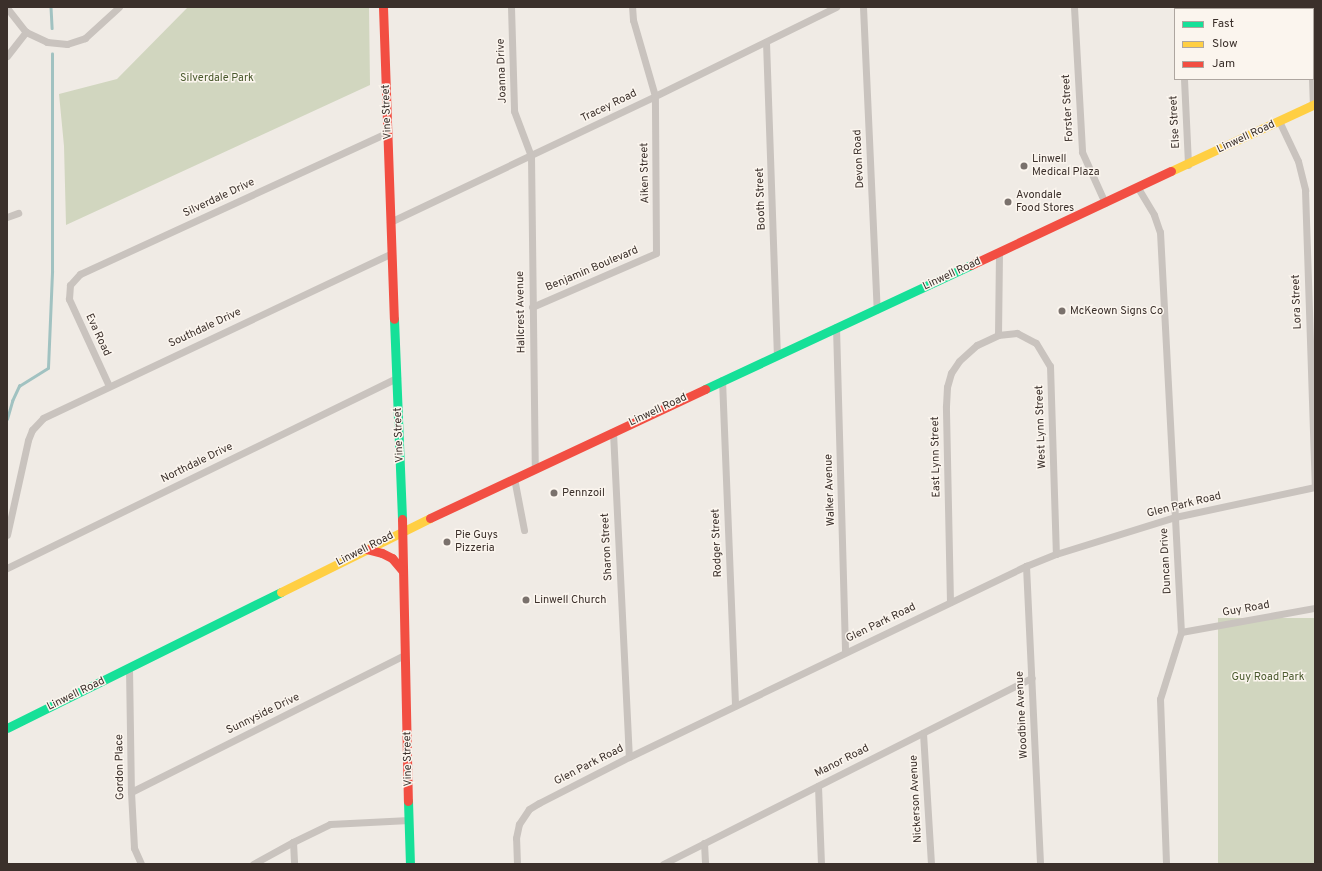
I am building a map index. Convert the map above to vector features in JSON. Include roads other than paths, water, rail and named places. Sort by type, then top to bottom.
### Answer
[{"type":"main road","name":"Vine Street","points":[[383,7],[406,655],[410,864]]},
{"type":"main road","name":"Linwell Road","points":[[7,728],[402,531],[722,380],[836,327],[877,310],[1314,105]]},
{"type":"main road","points":[[366,549],[382,553],[392,558],[403,571]]},
{"type":"street","points":[[7,8],[26,32],[47,42],[67,44],[85,38],[119,7]]},
{"type":"street","name":"Joanna Drive","points":[[511,7],[514,112],[530,156]]},
{"type":"street","name":"Aiken Street","points":[[632,7],[633,20],[655,96],[656,250]]},
{"type":"street","name":"Tracey Road","points":[[390,222],[655,96],[836,7]]},
{"type":"street","name":"Devon Road","points":[[863,7],[877,310]]},
{"type":"street","name":"Forster Street","points":[[1074,7],[1082,152],[1105,203]]},
{"type":"street","points":[[7,56],[26,32]]},
{"type":"street","name":"Booth Street","points":[[766,42],[777,355]]},
{"type":"street","name":"Else Street","points":[[1184,80],[1188,164]]},
{"type":"street","points":[[1312,80],[1314,105]]},
{"type":"street","name":"Lora Street","points":[[1280,122],[1298,161],[1305,190],[1315,487]]},
{"type":"street","name":"Silverdale Drive","points":[[70,292],[70,285],[80,274],[387,133]]},
{"type":"street","name":"Hallcrest Avenue","points":[[530,156],[535,468]]},
{"type":"street","name":"Duncan Drive","points":[[1138,188],[1154,215],[1160,232],[1181,632],[1160,699],[1166,864]]},
{"type":"street","points":[[7,217],[18,213]]},
{"type":"street","name":"Benjamin Boulevard","points":[[532,307],[656,253],[656,250]]},
{"type":"street","points":[[998,335],[999,252]]},
{"type":"street","name":"Southdale Drive","points":[[7,535],[28,440],[32,430],[43,418],[392,253]]},
{"type":"street","name":"Eva Road","points":[[70,292],[69,300],[109,386]]},
{"type":"street","name":"Walker Avenue","points":[[836,327],[846,652]]},
{"type":"street","name":"West Lynn Street","points":[[998,335],[1017,333],[1036,343],[1050,366],[1056,554]]},
{"type":"street","name":"East Lynn Street","points":[[950,602],[946,406],[947,387],[951,373],[959,361],[978,346],[998,335]]},
{"type":"street","name":"Northdale Drive","points":[[7,568],[397,378]]},
{"type":"street","name":"Rodger Street","points":[[722,380],[735,706]]},
{"type":"street","name":"Sharon Street","points":[[612,432],[629,757]]},
{"type":"street","points":[[514,478],[524,530]]},
{"type":"street","name":"Glen Park Road","points":[[517,864],[516,838],[519,824],[529,809],[629,757],[1026,566],[1056,554],[1175,516],[1315,487]]},
{"type":"street","name":"Woodbine Avenue","points":[[1026,566],[1040,864]]},
{"type":"street","name":"Guy Road","points":[[1181,632],[1315,608]]},
{"type":"street","name":"Sunnyside Drive","points":[[131,792],[406,655]]},
{"type":"street","name":"Gordon Place","points":[[128,668],[134,848],[141,864]]},
{"type":"street","name":"Manor Road","points":[[663,864],[1032,678]]},
{"type":"street","name":"Nickerson Avenue","points":[[923,733],[931,864]]},
{"type":"street","points":[[818,786],[821,864]]},
{"type":"street","points":[[253,864],[330,824],[409,820]]},
{"type":"street","points":[[293,842],[294,864]]},
{"type":"street","points":[[704,843],[705,864]]},
{"type":"waterway","points":[[51,7],[52,28]]},
{"type":"waterway","points":[[7,419],[12,401],[19,386],[48,368],[52,271],[52,54]]},
{"type":"place","name":"Linwell Medical Plaza","points":[[1024,166]]},
{"type":"place","name":"Avondale Food Stores","points":[[1008,202]]},
{"type":"place","name":"McKeown Signs Co","points":[[1062,311]]},
{"type":"place","name":"Pennzoil","points":[[554,493]]},
{"type":"place","name":"Pie Guys Pizzeria","points":[[447,542]]},
{"type":"place","name":"Linwell Church","points":[[526,600]]},
{"type":"park label","name":"Silverdale Park","points":[[217,78]]},
{"type":"park label","name":"Guy Road Park","points":[[1268,677]]}]
